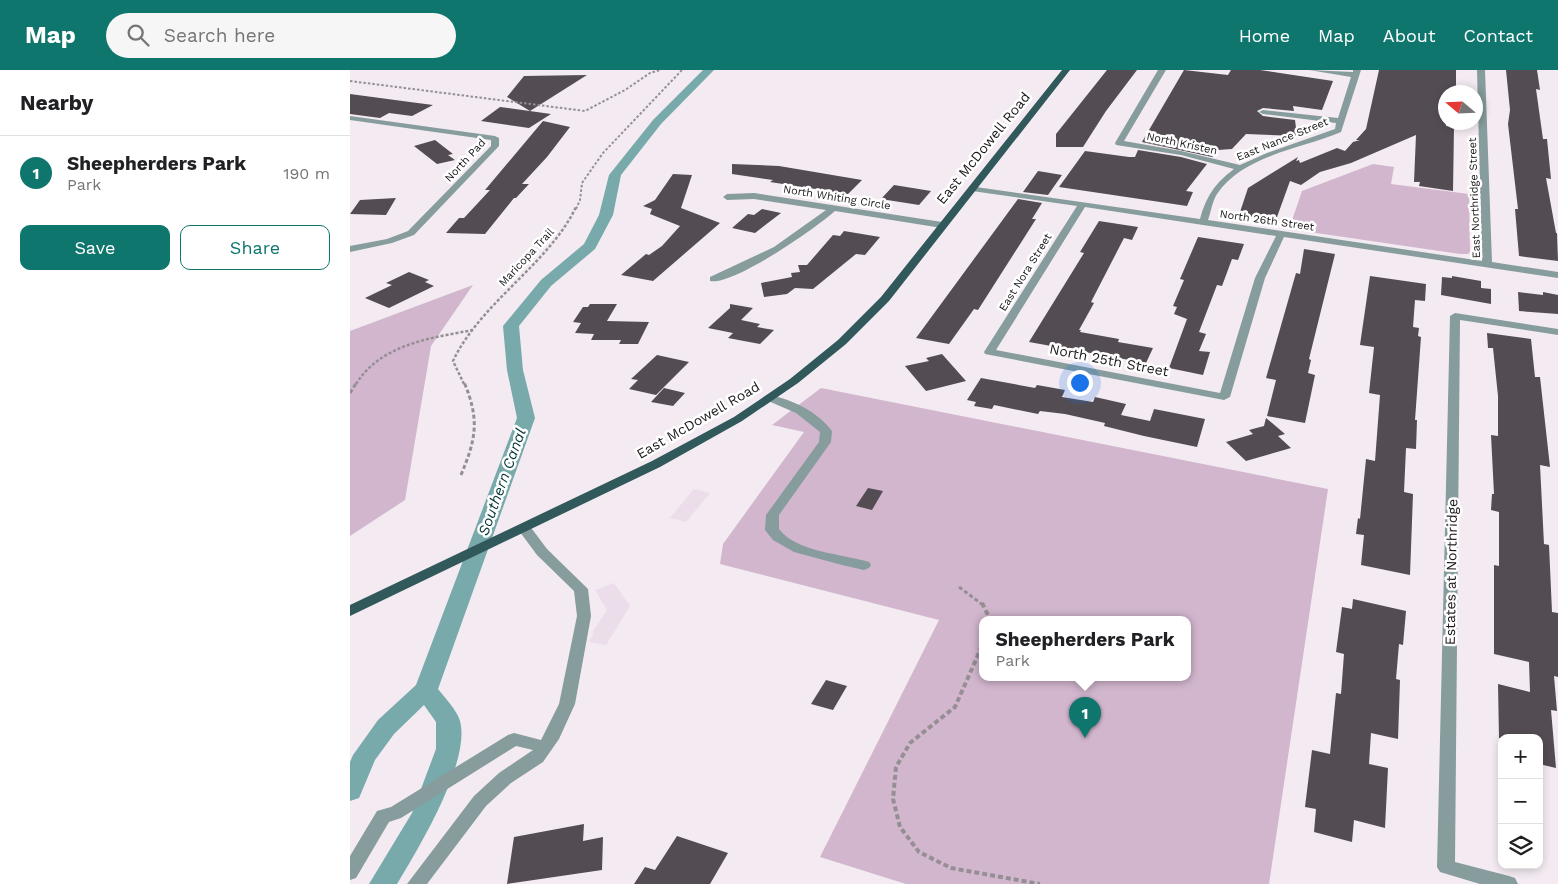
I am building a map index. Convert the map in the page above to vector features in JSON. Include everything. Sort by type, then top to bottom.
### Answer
[{"type":"main road","name":"East McDowell Road","points":[[350,611],[698,442],[770,398],[818,363],[865,321],[1066,70]]},
{"type":"street","name":"North Kristen","points":[[1162,70],[1119,143],[1182,153],[1241,168]]},
{"type":"street","points":[[1313,70],[1356,72]]},
{"type":"street","name":"East Northridge Street","points":[[1482,70],[1487,264]]},
{"type":"street","name":"East Nance Street","points":[[1203,222],[1213,194],[1224,180],[1241,168],[1323,138],[1338,130],[1356,72]]},
{"type":"street","points":[[1263,112],[1341,121]]},
{"type":"street","name":"North Pad","points":[[350,118],[495,138],[495,146],[411,233],[390,241],[350,249]]},
{"type":"street","name":"North 26th Street","points":[[972,188],[1558,275]]},
{"type":"street","name":"North Whiting Circle","points":[[727,197],[754,196],[942,225]]},
{"type":"street","name":"East Nora Street","points":[[989,352],[1082,204]]},
{"type":"street","points":[[713,279],[750,265],[777,251],[804,234],[834,208]]},
{"type":"street","name":"North 25th Street","points":[[989,352],[1224,397],[1260,278],[1281,234]]},
{"type":"street","name":"Estates at Northridge","points":[[1508,884],[1446,867],[1455,316],[1558,332]]},
{"type":"street","points":[[770,398],[792,405],[817,421],[826,431],[825,442],[773,515],[772,529],[780,541],[793,547],[864,565]]},
{"type":"street","points":[[416,884],[480,801],[506,778],[537,757],[553,735],[567,704],[584,616],[581,590],[542,552],[524,528]]},
{"type":"street","points":[[350,872],[383,816],[395,813],[514,739],[545,747]]},
{"type":"path","points":[[350,81],[585,110],[625,90],[650,73],[660,70]]},
{"type":"path","name":"Maricopa Trail","points":[[461,475],[475,438],[473,414],[464,381],[452,361],[461,344],[490,308],[568,225],[580,200],[582,183],[603,153],[682,70]]},
{"type":"path","points":[[350,393],[367,368],[384,356],[415,342],[473,330]]},
{"type":"path","points":[[959,587],[978,600],[990,616]]},
{"type":"path","points":[[979,653],[955,707],[910,743],[896,767],[893,799],[900,827],[919,852],[951,868],[1040,884]]},
{"type":"shaded area","points":[[1373,164],[1394,167],[1391,184],[1469,194],[1470,252],[1468,254],[1460,254],[1289,229],[1302,191]]},
{"type":"shaded area","points":[[473,285],[431,346],[405,500],[350,536],[350,331]]},
{"type":"shaded area","points":[[821,388],[1328,489],[1269,884],[906,884],[820,857],[939,620],[720,564],[723,544],[804,432],[772,425]]},
{"type":"shaded area","points":[[694,489],[710,493],[686,522],[670,518]]},
{"type":"shaded area","points":[[614,583],[630,606],[606,645],[589,642],[594,633],[592,633],[607,610],[595,590]]},
{"type":"building","points":[[1107,70],[1137,70],[1106,111],[1083,147],[1056,147],[1056,134]]},
{"type":"building","points":[[1184,70],[1228,75],[1231,70],[1260,70],[1333,81],[1322,110],[1293,106],[1294,111],[1263,108],[1257,111],[1263,116],[1295,120],[1297,136],[1246,134],[1232,149],[1218,150],[1212,157],[1142,142]]},
{"type":"building","points":[[1379,70],[1456,70],[1456,85],[1438,85],[1438,130],[1454,130],[1453,191],[1419,186],[1420,182],[1414,182],[1416,135],[1351,163],[1320,172],[1301,185],[1290,181],[1277,217],[1272,216],[1270,220],[1239,215],[1248,188],[1298,157],[1296,161],[1299,160],[1300,163],[1337,148],[1345,151],[1353,142],[1360,140],[1356,140],[1366,129]]},
{"type":"building","points":[[1506,70],[1537,70],[1540,90],[1536,89],[1543,139],[1547,139],[1551,179],[1546,178],[1557,233],[1558,261],[1519,256],[1515,209],[1518,209],[1508,124],[1510,110]]},
{"type":"building","points":[[587,75],[530,111],[507,97],[524,76]]},
{"type":"building","points":[[350,94],[433,105],[412,116],[389,113],[380,118],[350,114]]},
{"type":"building","points":[[500,107],[551,114],[529,128],[481,121]]},
{"type":"building","points":[[543,121],[570,127],[547,157],[522,184],[529,184],[514,198],[485,234],[446,233],[459,218],[464,218],[490,190],[485,190]]},
{"type":"building","points":[[435,140],[453,154],[448,155],[455,160],[437,164],[414,146]]},
{"type":"building","points":[[1138,150],[1181,157],[1207,164],[1186,191],[1193,192],[1187,206],[1059,187],[1085,151],[1135,157]]},
{"type":"building","points":[[732,164],[779,166],[862,180],[848,194],[732,174]]},
{"type":"building","points":[[1038,171],[1062,175],[1048,195],[1023,192]]},
{"type":"building","points":[[673,174],[692,175],[681,208],[720,223],[653,281],[621,275],[646,254],[649,255],[662,246],[680,226],[650,214],[652,209],[643,206],[655,200]]},
{"type":"building","points":[[894,185],[931,191],[919,205],[881,199]]},
{"type":"building","points":[[396,198],[386,215],[350,214],[360,200]]},
{"type":"building","points":[[1018,199],[1042,203],[1032,219],[1036,219],[978,310],[974,309],[949,344],[916,338]]},
{"type":"building","points":[[762,209],[781,213],[755,233],[732,228],[748,214],[754,215]]},
{"type":"building","points":[[1099,221],[1138,227],[1132,240],[1124,238],[1091,302],[1094,303],[1079,330],[1081,330],[1080,332],[1119,339],[1118,342],[1153,348],[1146,363],[1029,342],[1084,253],[1080,252]]},
{"type":"building","points":[[844,231],[880,237],[865,255],[856,254],[813,289],[795,288],[787,294],[764,297],[761,283],[792,277],[791,273],[800,272],[798,265],[807,265],[833,235],[840,236]]},
{"type":"building","points":[[1198,237],[1244,244],[1238,260],[1232,259],[1222,286],[1217,285],[1199,332],[1206,334],[1199,351],[1210,352],[1203,375],[1169,368],[1187,319],[1174,314],[1177,307],[1173,306],[1184,280],[1180,279]]},
{"type":"building","points":[[1304,249],[1335,254],[1309,359],[1311,360],[1308,373],[1315,375],[1305,423],[1267,416],[1276,380],[1266,378],[1296,273],[1300,274]]},
{"type":"building","points":[[409,272],[429,280],[425,282],[434,286],[389,308],[365,298],[392,285],[386,283]]},
{"type":"building","points":[[1370,276],[1426,284],[1425,301],[1415,300],[1413,327],[1419,328],[1418,336],[1421,337],[1415,420],[1417,420],[1416,449],[1406,448],[1404,492],[1413,494],[1410,575],[1361,565],[1364,535],[1356,534],[1358,518],[1360,519],[1366,459],[1375,461],[1380,395],[1369,393],[1374,347],[1360,345]]},
{"type":"building","points":[[1452,276],[1481,281],[1481,288],[1491,289],[1491,304],[1441,295],[1442,277],[1452,278]]},
{"type":"building","points":[[1518,292],[1543,295],[1543,292],[1558,295],[1558,314],[1519,311]]},
{"type":"building","points":[[590,304],[617,304],[607,321],[649,322],[638,344],[619,344],[621,340],[591,340],[594,334],[575,333],[581,323],[573,322],[583,307],[588,307]]},
{"type":"building","points":[[730,304],[753,308],[741,320],[760,324],[757,327],[774,330],[760,344],[728,338],[733,333],[708,328],[730,308]]},
{"type":"building","points":[[1487,333],[1531,339],[1535,377],[1540,377],[1550,467],[1540,465],[1544,544],[1549,545],[1552,612],[1558,613],[1558,677],[1554,676],[1557,711],[1551,710],[1556,768],[1543,765],[1543,734],[1499,734],[1498,684],[1530,692],[1529,662],[1494,654],[1494,565],[1499,566],[1499,512],[1491,510],[1492,494],[1494,494],[1491,435],[1498,436],[1498,396],[1493,348],[1488,348]]},
{"type":"building","points":[[942,354],[966,381],[926,391],[905,366],[929,361],[926,358]]},
{"type":"building","points":[[657,355],[689,362],[656,395],[629,389],[638,380],[631,379]]},
{"type":"building","points":[[981,378],[1035,388],[1037,385],[1065,390],[1062,397],[1093,402],[1095,397],[1126,404],[1121,415],[1150,421],[1154,409],[1205,419],[1197,447],[1104,426],[1105,423],[1065,414],[1040,411],[1038,414],[994,405],[992,409],[974,406],[976,402],[967,400]]},
{"type":"building","points":[[664,388],[685,393],[673,406],[651,402]]},
{"type":"building","points":[[1266,418],[1285,434],[1278,436],[1291,448],[1246,461],[1226,442],[1253,434],[1249,430],[1264,426]]},
{"type":"building","points":[[868,488],[883,491],[872,510],[856,506]]},
{"type":"building","points":[[1353,599],[1406,611],[1403,645],[1399,644],[1396,679],[1400,680],[1398,739],[1371,733],[1369,764],[1388,768],[1385,828],[1354,820],[1352,842],[1314,832],[1316,809],[1305,807],[1312,750],[1330,754],[1336,693],[1341,694],[1344,654],[1336,652],[1342,607],[1352,609]]},
{"type":"building","points":[[826,680],[847,686],[833,710],[811,704]]},
{"type":"building","points":[[584,824],[583,841],[603,837],[602,870],[507,884],[514,837]]},
{"type":"building","points":[[677,836],[728,853],[710,884],[634,884],[645,867],[655,870]]},
{"type":"waterway","name":"Southern Canal","points":[[426,690],[526,418],[515,370],[511,326],[546,283],[590,246],[606,215],[615,175],[657,122],[709,70]]},
{"type":"waterway","points":[[350,791],[365,755],[386,727],[426,690]]},
{"type":"waterway","points":[[382,884],[423,817],[448,749],[448,721],[426,690]]},
{"type":"place","name":"Sheepherders Park","points":[[1085,738]]}]
